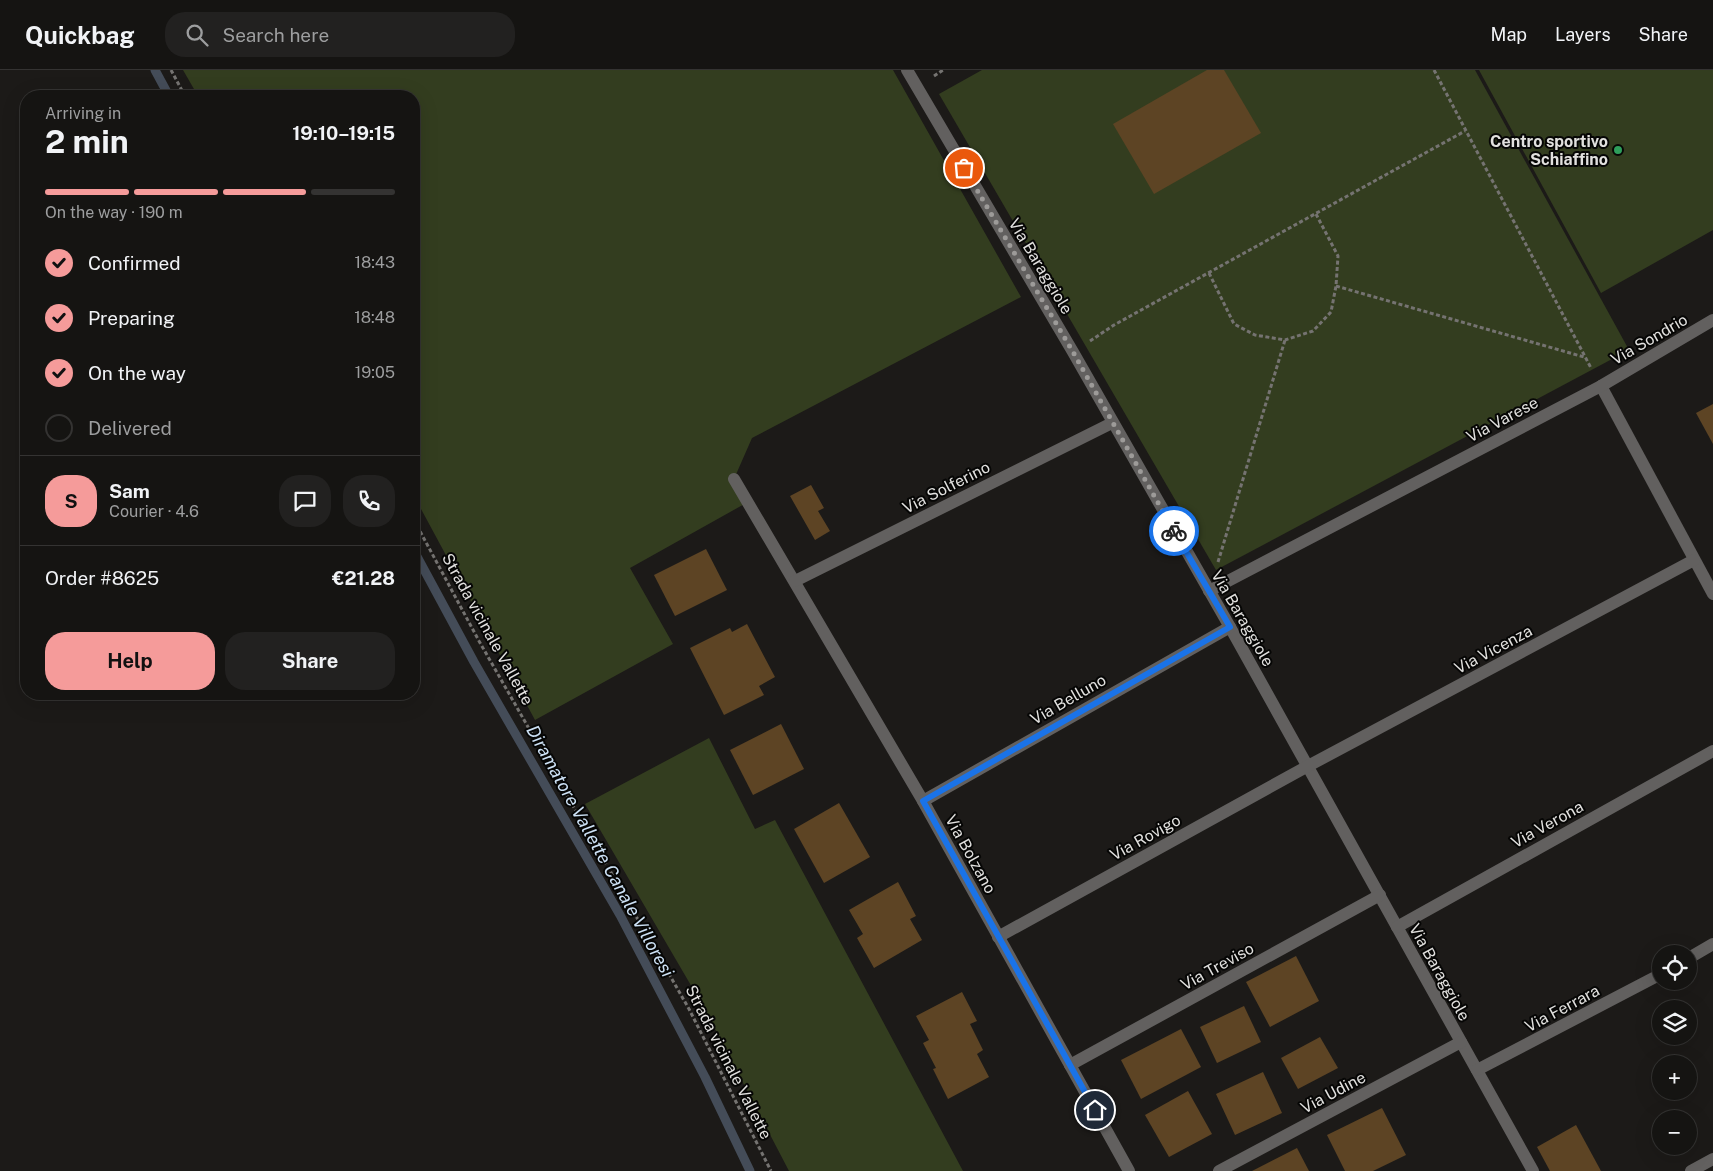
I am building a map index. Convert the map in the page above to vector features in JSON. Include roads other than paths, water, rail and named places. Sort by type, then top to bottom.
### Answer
[{"type":"street","name":"Via Baraggiole","points":[[907,70],[1073,352],[1230,627],[1533,1171]]},
{"type":"street","name":"Via Sondrio","points":[[1601,386],[1713,320]]},
{"type":"street","points":[[1601,386],[1713,594]]},
{"type":"street","name":"Via Varese","points":[[1209,591],[1601,386]]},
{"type":"street","name":"Via Solferino","points":[[796,581],[1112,422]]},
{"type":"street","name":"Via Bolzano","points":[[734,479],[796,581],[923,801],[1129,1171]]},
{"type":"street","name":"Via Vicenza","points":[[1308,766],[1694,560]]},
{"type":"street","name":"Via Belluno","points":[[923,801],[1230,627]]},
{"type":"street","name":"Via Verona","points":[[1397,926],[1713,751]]},
{"type":"street","name":"Via Rovigo","points":[[998,937],[1308,766]]},
{"type":"street","name":"Via Treviso","points":[[1070,1064],[1380,895]]},
{"type":"street","points":[[1697,953],[1713,944]]},
{"type":"street","name":"Via Ferrara","points":[[1477,1070],[1652,979]]},
{"type":"street","name":"Via Udine","points":[[1219,1171],[1461,1042]]},
{"type":"street","points":[[1691,1171],[1713,1159]]},
{"type":"waterway","name":"Diramatore Vallette Canale Villoresi","points":[[155,70],[166,90]]},
{"type":"waterway","name":"Diramatore Vallette Canale Villoresi","points":[[420,562],[474,662],[620,915],[705,1077],[750,1171]]},
{"type":"place","name":"Centro sportivo Schiaffino","points":[[1618,150]]}]
